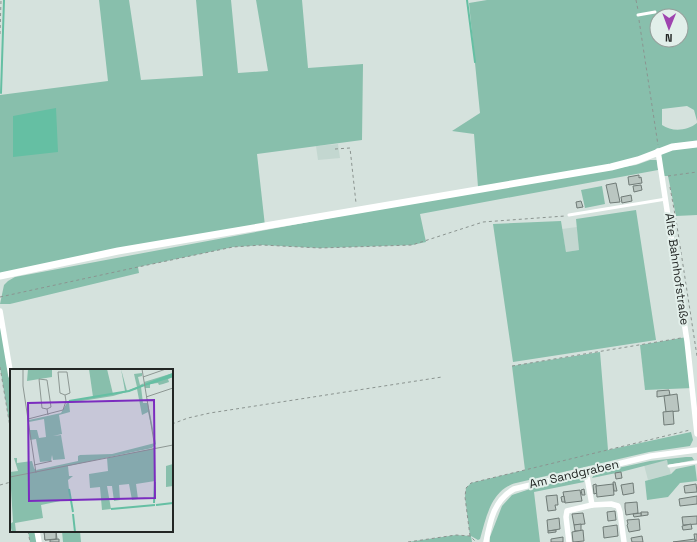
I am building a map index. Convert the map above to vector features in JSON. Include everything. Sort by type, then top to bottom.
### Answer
[{"type":"street","points":[[0,276],[118,251],[621,164],[638,160],[672,147],[697,144]]},
{"type":"street","name":"Alte Bahnhofstraße","points":[[658,152],[663,176],[687,337],[697,434]]},
{"type":"street","points":[[0,311],[10,370]]},
{"type":"street","name":"Am Sandgraben","points":[[486,542],[490,522],[495,509],[509,491],[520,487],[651,456],[697,450]]},
{"type":"street","points":[[586,471],[592,505]]},
{"type":"street","points":[[569,542],[566,517],[567,511],[592,505],[611,504],[618,506],[624,542]]},
{"type":"street","points":[[37,532],[39,542]]},
{"type":"lane","points":[[638,14],[649,13]]},
{"type":"lane","points":[[569,215],[666,199]]},
{"type":"lane","points":[[669,466],[697,462]]},
{"type":"path","points":[[0,34],[1,0]]},
{"type":"path","points":[[636,0],[658,152]]},
{"type":"path","points":[[336,149],[350,148],[356,210]]},
{"type":"path","points":[[663,176],[697,172]]},
{"type":"path","points":[[669,183],[697,356]]},
{"type":"path","points":[[0,297],[233,247],[262,245],[320,248],[412,246],[483,222],[569,215]]},
{"type":"path","points":[[512,366],[687,337]]},
{"type":"path","points":[[0,367],[10,427]]},
{"type":"path","points":[[173,424],[188,418],[210,413],[442,377]]},
{"type":"path","points":[[476,542],[470,536],[464,497],[466,488],[471,483],[697,429]]},
{"type":"path","points":[[0,485],[10,482]]},
{"type":"path","points":[[28,532],[30,542]]},
{"type":"path","points":[[408,542],[456,535],[470,536]]},
{"type":"shaded area","points":[[99,0],[129,0],[141,80],[203,76],[196,0],[231,0],[238,73],[268,71],[256,0],[302,0],[308,68],[363,64],[362,140],[257,154],[265,226],[0,276],[0,95],[108,81]]},
{"type":"shaded area","points":[[487,0],[697,0],[697,121],[694,110],[687,106],[662,109],[662,125],[670,129],[680,130],[689,128],[697,123],[697,215],[676,216],[668,176],[663,176],[658,152],[638,160],[478,187],[474,134],[452,131],[480,113],[469,3]]},
{"type":"shaded area","points":[[56,108],[58,152],[13,157],[13,116]]},
{"type":"shaded area","points":[[338,144],[340,158],[318,160],[316,146]]},
{"type":"shaded area","points":[[650,160],[657,160],[658,170],[420,214],[426,242],[412,245],[320,248],[262,245],[233,247],[138,267],[139,273],[10,304],[0,304],[4,285],[15,277],[480,190],[636,165]]},
{"type":"shaded area","points":[[602,186],[605,204],[585,208],[581,190]]},
{"type":"shaded area","points":[[636,210],[656,340],[513,362],[493,224],[561,221],[566,252],[579,250],[576,219]]},
{"type":"shaded area","points":[[577,227],[579,250],[566,252],[562,229]]},
{"type":"shaded area","points":[[0,311],[10,370],[10,427],[0,367]]},
{"type":"shaded area","points":[[687,337],[693,388],[645,390],[640,345]]},
{"type":"shaded area","points":[[600,352],[608,450],[691,432],[693,440],[690,446],[649,452],[513,484],[505,488],[491,504],[480,539],[478,540],[471,536],[472,542],[408,542],[456,535],[470,536],[465,497],[466,488],[471,483],[525,470],[512,366]]},
{"type":"shaded area","points":[[692,457],[694,460],[668,465],[667,460],[592,478],[595,473],[650,461]]},
{"type":"shaded area","points":[[667,460],[671,474],[648,480],[644,465]]},
{"type":"shaded area","points":[[695,465],[697,481],[680,483],[668,497],[647,500],[645,481],[671,474],[676,469]]},
{"type":"shaded area","points":[[582,477],[584,482],[534,492],[540,542],[490,542],[490,537],[502,506],[512,495],[533,488]]},
{"type":"shaded area","points":[[28,532],[37,532],[38,542],[30,542]]},
{"type":"shaded area","points":[[62,532],[80,532],[81,542],[63,542]]},
{"type":"building","points":[[639,175],[642,183],[629,185],[628,177]]},
{"type":"building","points":[[616,183],[620,202],[610,203],[606,185]]},
{"type":"building","points":[[641,185],[642,190],[634,192],[633,186]]},
{"type":"building","points":[[631,195],[632,201],[622,203],[621,197]]},
{"type":"building","points":[[581,201],[583,207],[577,208],[576,202]]},
{"type":"building","points":[[669,390],[670,395],[657,397],[657,391]]},
{"type":"building","points":[[677,394],[679,411],[666,412],[664,396]]},
{"type":"building","points":[[673,411],[674,424],[664,425],[663,412]]},
{"type":"building","points":[[621,472],[622,478],[616,479],[615,473]]},
{"type":"building","points":[[613,482],[615,482],[617,491],[614,491]]},
{"type":"building","points":[[633,483],[634,493],[623,495],[621,485]]},
{"type":"building","points":[[596,484],[597,493],[594,494],[593,485]]},
{"type":"building","points":[[613,484],[614,495],[597,497],[596,486]]},
{"type":"building","points":[[696,484],[697,492],[685,493],[684,486]]},
{"type":"building","points":[[584,489],[585,495],[582,495],[581,490]]},
{"type":"building","points":[[580,490],[582,501],[565,503],[563,492]]},
{"type":"building","points":[[557,495],[558,505],[555,505],[556,510],[548,511],[546,496]]},
{"type":"building","points":[[564,496],[565,502],[562,502],[561,497]]},
{"type":"building","points":[[697,496],[697,504],[680,506],[679,499]]},
{"type":"building","points":[[637,502],[638,513],[626,515],[625,503]]},
{"type":"building","points":[[615,511],[616,520],[608,521],[607,512]]},
{"type":"building","points":[[641,512],[648,512],[648,515],[641,516]]},
{"type":"building","points":[[583,513],[585,524],[574,525],[572,514]]},
{"type":"building","points":[[641,513],[641,516],[634,517],[633,514]]},
{"type":"building","points":[[697,516],[697,524],[683,525],[682,517]]},
{"type":"building","points":[[559,518],[560,529],[548,531],[547,520]]},
{"type":"building","points":[[639,519],[640,530],[629,532],[627,520]]},
{"type":"building","points":[[581,524],[581,531],[575,531],[574,525]]},
{"type":"building","points":[[691,524],[692,529],[683,530],[682,526]]},
{"type":"building","points":[[617,525],[618,536],[604,538],[603,527]]},
{"type":"building","points":[[556,530],[556,532],[548,533],[548,531]]},
{"type":"building","points":[[583,530],[584,541],[573,542],[572,532]]},
{"type":"building","points":[[44,532],[56,532],[57,539],[45,540]]},
{"type":"building","points":[[44,532],[56,532],[56,539],[45,540]]},
{"type":"building","points":[[694,534],[697,534],[697,541],[695,541]]},
{"type":"building","points":[[642,536],[643,542],[632,542],[631,538]]},
{"type":"building","points":[[563,537],[563,542],[551,542],[551,539]]},
{"type":"building","points":[[59,539],[59,542],[50,542],[50,540]]},
{"type":"building","points":[[695,539],[695,542],[673,542]]},
{"type":"waterway","points":[[1,93],[4,0]]},
{"type":"waterway","points":[[467,0],[475,62]]}]
